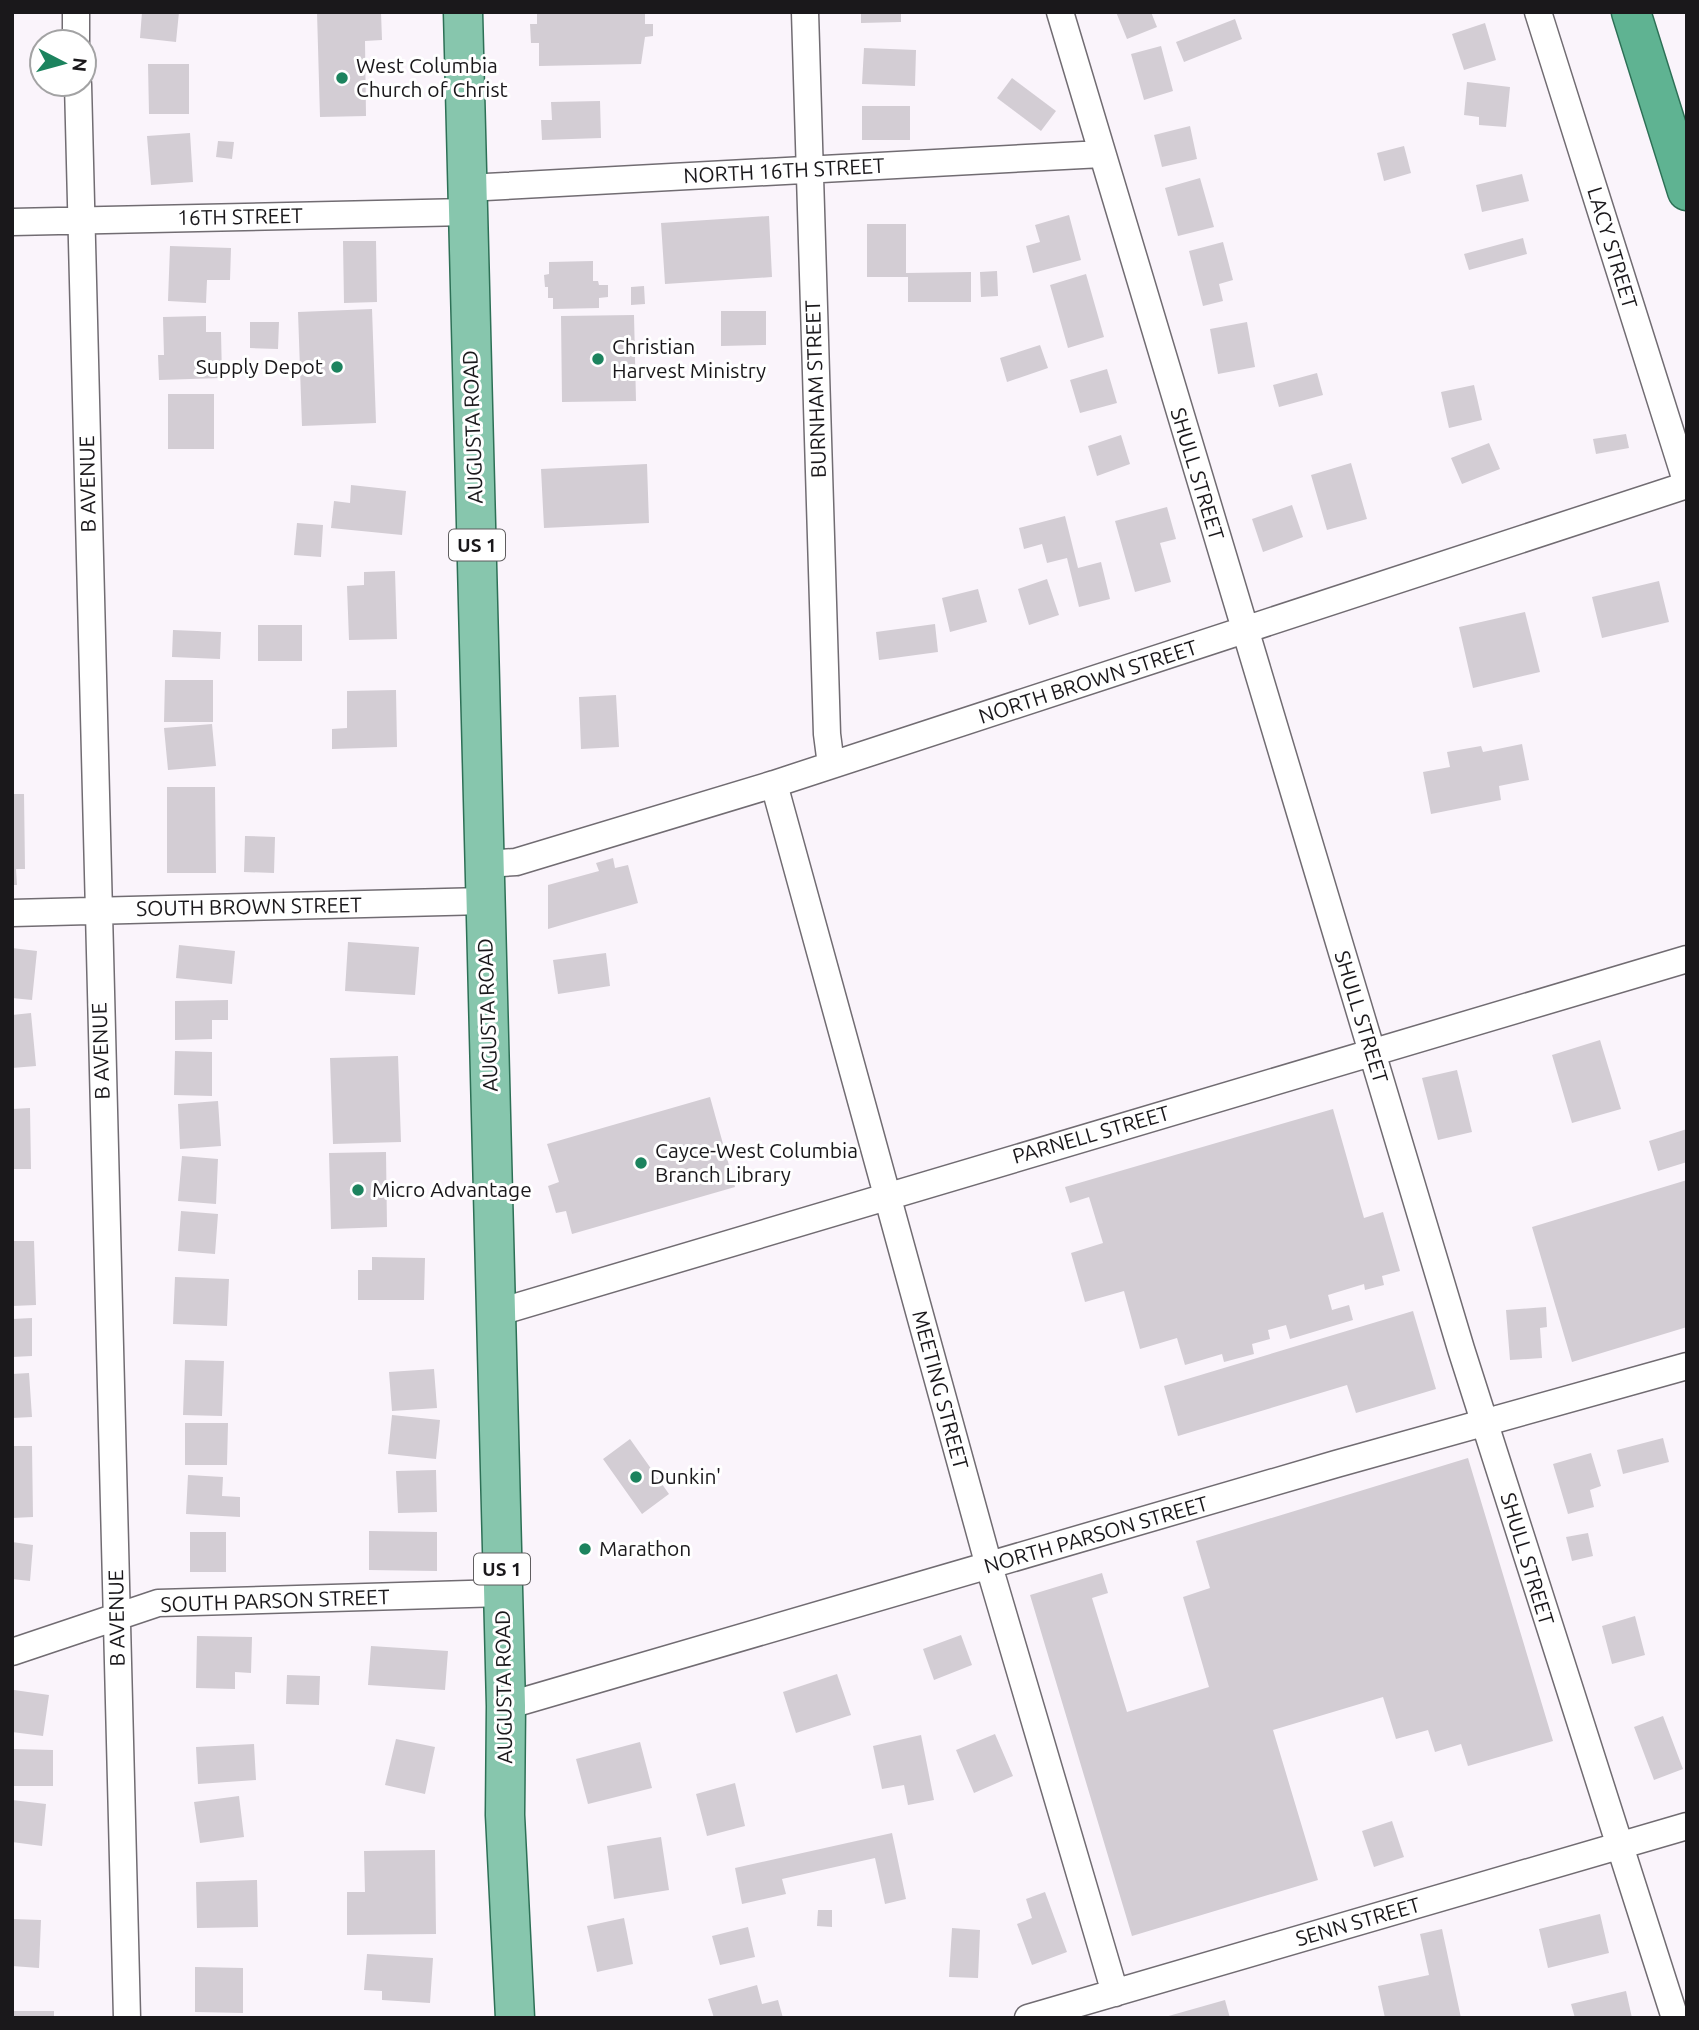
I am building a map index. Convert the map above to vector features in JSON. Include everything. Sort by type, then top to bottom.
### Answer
[{"type":"highway","points":[[1631,12],[1687,191]]},
{"type":"highway","points":[[1667,126],[1687,172]]},
{"type":"main road","name":"AUGUSTA ROAD","points":[[463,12],[506,1706],[506,1853],[515,2018]]},
{"type":"street","name":"BURNHAM STREET","points":[[805,12],[827,734],[831,765]]},
{"type":"street","name":"SHULL STREET","points":[[1060,12],[1244,631],[1485,1424],[1675,2018]]},
{"type":"street","name":"LACY STREET","points":[[1538,12],[1687,485]]},
{"type":"street","name":"B AVENUE","points":[[78,98],[127,2018]]},
{"type":"street","name":"NORTH 16TH STREET","points":[[466,200],[809,170],[1102,154]]},
{"type":"street","name":"16TH STREET","points":[[12,222],[466,200]]},
{"type":"street","name":"NORTH BROWN STREET","points":[[485,864],[516,862],[774,784],[1687,485]]},
{"type":"street","name":"MEETING STREET","points":[[774,784],[989,1566],[1115,1993]]},
{"type":"street","name":"SOUTH BROWN STREET","points":[[12,913],[485,901]]},
{"type":"street","name":"PARNELL STREET","points":[[496,1313],[1687,959]]},
{"type":"street","name":"NORTH PARSON STREET","points":[[506,1706],[1336,1464],[1687,1366]]},
{"type":"street","name":"SOUTH PARSON STREET","points":[[12,1652],[158,1603],[503,1593]]},
{"type":"street","name":"SENN STREET","points":[[1028,2018],[1687,1826]]},
{"type":"building","points":[[142,12],[179,12],[176,42],[140,38]]},
{"type":"building","name":"West Columbia Church of Christ","points":[[317,12],[381,12],[382,40],[365,41],[366,116],[320,117]]},
{"type":"building","points":[[537,12],[641,12],[645,14],[645,24],[653,24],[653,36],[645,37],[641,64],[539,66],[539,43],[531,43],[530,24],[537,24]]},
{"type":"building","points":[[861,12],[901,12],[901,22],[861,23]]},
{"type":"building","points":[[1116,12],[1151,12],[1157,27],[1127,39]]},
{"type":"building","points":[[1235,19],[1242,39],[1184,62],[1176,42]]},
{"type":"building","points":[[1485,23],[1496,60],[1464,70],[1452,34]]},
{"type":"building","points":[[1161,46],[1173,91],[1144,100],[1131,54]]},
{"type":"building","points":[[864,48],[916,50],[915,86],[862,84]]},
{"type":"building","points":[[148,64],[189,64],[189,114],[149,114]]},
{"type":"building","points":[[1012,78],[1056,111],[1041,131],[997,98]]},
{"type":"building","points":[[1467,82],[1510,87],[1506,127],[1479,125],[1479,117],[1464,115]]},
{"type":"building","points":[[600,101],[601,138],[542,140],[541,120],[552,120],[551,102]]},
{"type":"building","points":[[862,106],[910,106],[910,140],[862,140]]},
{"type":"building","points":[[1190,126],[1197,159],[1162,167],[1154,135]]},
{"type":"building","points":[[190,133],[193,182],[151,185],[147,136]]},
{"type":"building","points":[[218,141],[234,142],[232,159],[216,157]]},
{"type":"building","points":[[1404,146],[1411,173],[1384,181],[1377,153]]},
{"type":"building","points":[[1522,174],[1529,201],[1482,212],[1476,185]]},
{"type":"building","points":[[1200,178],[1214,227],[1178,236],[1165,188]]},
{"type":"building","points":[[1069,215],[1081,260],[1033,273],[1026,246],[1040,242],[1035,225]]},
{"type":"building","points":[[769,216],[772,277],[665,284],[661,223]]},
{"type":"building","points":[[867,224],[906,224],[906,273],[971,272],[971,302],[908,302],[908,277],[867,277]]},
{"type":"building","points":[[1523,238],[1527,254],[1469,270],[1464,254]]},
{"type":"building","points":[[343,241],[376,241],[377,302],[344,303]]},
{"type":"building","points":[[1223,242],[1233,280],[1219,284],[1223,301],[1203,306],[1189,251]]},
{"type":"building","points":[[170,246],[231,248],[230,280],[207,280],[206,303],[168,301]]},
{"type":"building","points":[[593,261],[593,281],[598,281],[599,285],[608,285],[608,297],[599,298],[599,308],[553,309],[553,298],[548,298],[548,287],[545,287],[544,275],[549,274],[549,262]]},
{"type":"building","points":[[997,271],[998,296],[981,297],[980,272]]},
{"type":"building","points":[[1086,274],[1104,337],[1068,348],[1050,285]]},
{"type":"building","points":[[644,286],[645,304],[631,305],[631,287]]},
{"type":"building","name":"Supply Depot","points":[[372,309],[376,423],[302,426],[298,312]]},
{"type":"building","points":[[721,311],[766,311],[766,345],[721,346]]},
{"type":"building","name":"Christian Harvest Ministry","points":[[634,315],[636,401],[562,402],[561,316]]},
{"type":"building","points":[[206,316],[206,332],[221,332],[222,378],[159,380],[158,355],[164,355],[163,317]]},
{"type":"building","points":[[250,322],[279,322],[278,349],[250,348]]},
{"type":"building","points":[[1247,322],[1255,367],[1218,374],[1210,329]]},
{"type":"building","points":[[1040,345],[1048,368],[1007,382],[1000,358]]},
{"type":"building","points":[[1107,369],[1117,403],[1080,413],[1070,380]]},
{"type":"building","points":[[1317,373],[1323,395],[1279,407],[1273,385]]},
{"type":"building","points":[[1474,385],[1482,420],[1449,428],[1441,392]]},
{"type":"building","points":[[168,394],[214,394],[214,449],[168,449]]},
{"type":"building","points":[[1626,434],[1629,448],[1596,454],[1593,439]]},
{"type":"building","points":[[1121,435],[1130,464],[1097,476],[1088,446]]},
{"type":"building","points":[[1489,443],[1500,469],[1462,484],[1451,458]]},
{"type":"building","points":[[1351,463],[1367,519],[1327,530],[1311,475]]},
{"type":"building","points":[[647,464],[649,523],[544,528],[541,469]]},
{"type":"building","points":[[351,485],[406,491],[402,535],[331,528],[334,501],[350,503]]},
{"type":"building","points":[[1292,505],[1303,537],[1263,552],[1252,519]]},
{"type":"building","points":[[1167,507],[1176,539],[1160,543],[1171,582],[1135,592],[1115,521]]},
{"type":"building","points":[[1065,516],[1078,568],[1101,562],[1110,599],[1079,607],[1067,558],[1047,563],[1042,544],[1024,549],[1019,528]]},
{"type":"building","points":[[297,523],[323,525],[321,557],[294,555]]},
{"type":"building","points":[[395,571],[397,639],[349,640],[347,586],[364,585],[364,572]]},
{"type":"building","points":[[1047,579],[1059,615],[1029,625],[1018,589]]},
{"type":"building","points":[[1659,581],[1669,622],[1602,638],[1592,597]]},
{"type":"building","points":[[978,589],[987,622],[950,632],[942,598]]},
{"type":"building","points":[[1525,612],[1540,672],[1473,688],[1459,627]]},
{"type":"building","points":[[935,624],[938,652],[879,660],[876,632]]},
{"type":"building","points":[[258,625],[302,625],[302,661],[258,661]]},
{"type":"building","points":[[173,630],[221,632],[220,659],[172,657]]},
{"type":"building","points":[[165,680],[213,680],[213,722],[164,722]]},
{"type":"building","points":[[396,690],[397,747],[332,749],[332,729],[347,728],[347,691]]},
{"type":"building","points":[[616,695],[619,747],[581,749],[579,697]]},
{"type":"building","points":[[212,724],[216,766],[168,770],[164,728]]},
{"type":"building","points":[[1522,744],[1529,780],[1499,786],[1501,800],[1431,814],[1423,772],[1450,767],[1447,752],[1481,746],[1483,752]]},
{"type":"building","points":[[167,787],[215,787],[216,873],[167,873]]},
{"type":"building","points":[[12,794],[24,794],[25,869],[16,869],[17,885],[12,885]]},
{"type":"building","points":[[245,836],[275,837],[274,873],[244,872]]},
{"type":"building","points":[[613,858],[615,868],[628,865],[638,903],[548,929],[548,885],[599,871],[596,863]]},
{"type":"building","points":[[348,942],[419,947],[415,995],[345,991]]},
{"type":"building","points":[[179,945],[235,951],[232,984],[176,978]]},
{"type":"building","points":[[12,948],[37,951],[32,1000],[12,998]]},
{"type":"building","points":[[606,953],[610,986],[558,994],[553,960]]},
{"type":"building","points":[[228,1000],[228,1020],[212,1020],[212,1039],[175,1040],[175,1001]]},
{"type":"building","points":[[31,1013],[36,1066],[12,1068],[12,1015]]},
{"type":"building","points":[[1600,1040],[1621,1109],[1572,1123],[1552,1055]]},
{"type":"building","points":[[175,1051],[212,1052],[212,1096],[174,1095]]},
{"type":"building","points":[[398,1056],[401,1142],[333,1144],[330,1058]]},
{"type":"building","points":[[1457,1070],[1472,1132],[1438,1140],[1422,1078]]},
{"type":"building","name":"Cayce-West Columbia Branch Library","points":[[710,1097],[735,1187],[572,1234],[566,1211],[556,1213],[548,1186],[559,1182],[547,1144]]},
{"type":"building","points":[[218,1101],[221,1146],[180,1149],[178,1104]]},
{"type":"building","points":[[30,1108],[31,1169],[12,1169],[12,1109]]},
{"type":"building","points":[[1333,1109],[1364,1218],[1383,1212],[1400,1271],[1382,1276],[1384,1285],[1365,1290],[1364,1284],[1328,1295],[1332,1310],[1349,1305],[1353,1320],[1290,1339],[1286,1325],[1268,1330],[1270,1339],[1252,1344],[1254,1354],[1224,1362],[1222,1354],[1185,1365],[1177,1338],[1140,1349],[1124,1291],[1085,1302],[1071,1253],[1103,1243],[1089,1197],[1070,1203],[1065,1187]]},
{"type":"building","points":[[1687,1129],[1687,1162],[1658,1171],[1649,1141]]},
{"type":"building","name":"Micro Advantage","points":[[386,1152],[387,1227],[331,1229],[329,1153]]},
{"type":"building","points":[[182,1156],[218,1159],[216,1204],[178,1201]]},
{"type":"building","points":[[1687,1180],[1687,1327],[1572,1362],[1532,1227]]},
{"type":"building","points":[[181,1211],[218,1214],[215,1254],[178,1251]]},
{"type":"building","points":[[12,1241],[34,1241],[36,1305],[12,1306]]},
{"type":"building","points":[[372,1257],[425,1258],[424,1300],[358,1300],[358,1270],[372,1270]]},
{"type":"building","points":[[175,1277],[229,1279],[227,1326],[173,1324]]},
{"type":"building","points":[[1546,1307],[1547,1327],[1540,1328],[1542,1358],[1510,1360],[1506,1310]]},
{"type":"building","points":[[1413,1311],[1436,1389],[1356,1413],[1347,1385],[1178,1436],[1164,1386]]},
{"type":"building","points":[[32,1318],[32,1356],[12,1357],[12,1319]]},
{"type":"building","points":[[185,1360],[224,1361],[222,1416],[183,1415]]},
{"type":"building","points":[[434,1369],[437,1408],[392,1411],[389,1372]]},
{"type":"building","points":[[29,1373],[32,1417],[12,1418],[12,1374]]},
{"type":"building","points":[[392,1415],[440,1420],[436,1459],[388,1454]]},
{"type":"building","points":[[185,1423],[228,1423],[227,1465],[185,1465]]},
{"type":"building","points":[[1663,1438],[1669,1462],[1623,1474],[1617,1450]]},
{"type":"building","name":"Dunkin'","points":[[630,1439],[669,1494],[642,1514],[603,1459]]},
{"type":"building","points":[[12,1446],[32,1446],[33,1517],[12,1518]]},
{"type":"building","points":[[1591,1453],[1601,1486],[1590,1490],[1594,1507],[1568,1514],[1553,1464]]},
{"type":"building","points":[[1468,1458],[1553,1741],[1468,1766],[1461,1744],[1435,1752],[1428,1730],[1396,1739],[1383,1697],[1273,1730],[1318,1880],[1132,1936],[1030,1595],[1102,1573],[1108,1593],[1092,1598],[1127,1712],[1209,1687],[1183,1597],[1210,1588],[1196,1541]]},
{"type":"building","points":[[436,1470],[437,1512],[398,1513],[396,1471]]},
{"type":"building","points":[[188,1475],[223,1477],[222,1496],[240,1497],[240,1517],[186,1514]]},
{"type":"building","points":[[369,1531],[437,1532],[437,1571],[369,1570]]},
{"type":"building","points":[[190,1532],[226,1532],[226,1572],[190,1572]]},
{"type":"building","points":[[1588,1533],[1593,1556],[1572,1561],[1566,1537]]},
{"type":"building","points":[[12,1542],[33,1545],[30,1581],[12,1579]]},
{"type":"building","points":[[1635,1616],[1645,1655],[1612,1664],[1602,1626]]},
{"type":"building","points":[[961,1635],[972,1665],[934,1680],[923,1649]]},
{"type":"building","points":[[197,1636],[252,1637],[251,1673],[235,1672],[235,1689],[196,1688]]},
{"type":"building","points":[[371,1646],[448,1651],[445,1690],[368,1685]]},
{"type":"building","points":[[837,1674],[851,1715],[796,1733],[783,1692]]},
{"type":"building","points":[[287,1675],[320,1676],[319,1705],[286,1704]]},
{"type":"building","points":[[14,1690],[49,1695],[43,1736],[12,1732]]},
{"type":"building","points":[[1663,1716],[1683,1769],[1654,1780],[1634,1727]]},
{"type":"building","points":[[995,1734],[1013,1776],[974,1793],[956,1750]]},
{"type":"building","points":[[921,1735],[934,1800],[908,1805],[904,1785],[882,1789],[873,1746]]},
{"type":"building","points":[[396,1739],[435,1747],[425,1794],[385,1785]]},
{"type":"building","points":[[640,1742],[652,1788],[588,1804],[576,1759]]},
{"type":"building","points":[[254,1744],[256,1780],[198,1784],[196,1747]]},
{"type":"building","points":[[13,1749],[53,1750],[53,1786],[13,1786]]},
{"type":"building","points":[[735,1783],[745,1826],[707,1836],[696,1794]]},
{"type":"building","points":[[239,1796],[244,1837],[200,1843],[194,1802]]},
{"type":"building","points":[[12,1800],[46,1804],[42,1846],[12,1842]]},
{"type":"building","points":[[1392,1821],[1404,1857],[1374,1867],[1362,1831]]},
{"type":"building","points":[[892,1833],[906,1899],[885,1904],[875,1858],[782,1879],[786,1894],[742,1904],[735,1868]]},
{"type":"building","points":[[661,1837],[669,1890],[614,1899],[607,1846]]},
{"type":"building","points":[[435,1850],[436,1934],[347,1935],[347,1892],[365,1892],[364,1851]]},
{"type":"building","points":[[257,1880],[258,1927],[197,1928],[196,1882]]},
{"type":"building","points":[[1045,1892],[1067,1952],[1032,1965],[1017,1924],[1032,1918],[1026,1899]]},
{"type":"building","points":[[818,1910],[832,1910],[832,1927],[817,1926]]},
{"type":"building","points":[[1600,1914],[1609,1953],[1548,1968],[1539,1929]]},
{"type":"building","points":[[624,1918],[633,1964],[597,1972],[587,1926]]},
{"type":"building","points":[[12,1919],[41,1920],[39,1968],[12,1966]]},
{"type":"building","points":[[748,1927],[755,1957],[720,1965],[712,1936]]},
{"type":"building","points":[[952,1928],[980,1930],[978,1978],[949,1977]]},
{"type":"building","points":[[1442,1929],[1461,2018],[1385,2018],[1378,1986],[1429,1975],[1420,1934]]},
{"type":"building","points":[[367,1954],[433,1958],[430,2003],[382,2000],[382,1991],[364,1990]]},
{"type":"building","points":[[195,1967],[243,1968],[243,2013],[195,2012]]},
{"type":"building","points":[[757,1985],[762,2004],[778,2000],[783,2018],[714,2018],[708,1999]]},
{"type":"building","points":[[1626,1991],[1632,2018],[1575,2018],[1571,2004]]},
{"type":"building","points":[[1225,2000],[1230,2018],[1165,2018],[1165,2017]]},
{"type":"building","points":[[12,2011],[54,2011],[54,2018],[12,2018]]},
{"type":"place","name":"West Columbia Church of Christ","points":[[342,78]]},
{"type":"place","name":"Christian Harvest Ministry","points":[[598,359]]},
{"type":"place","name":"Supply Depot","points":[[337,367]]},
{"type":"place","name":"Cayce-West Columbia Branch Library","points":[[641,1163]]},
{"type":"place","name":"Micro Advantage","points":[[358,1190]]},
{"type":"place","name":"Dunkin'","points":[[636,1477]]},
{"type":"place","name":"Marathon","points":[[585,1549]]}]
